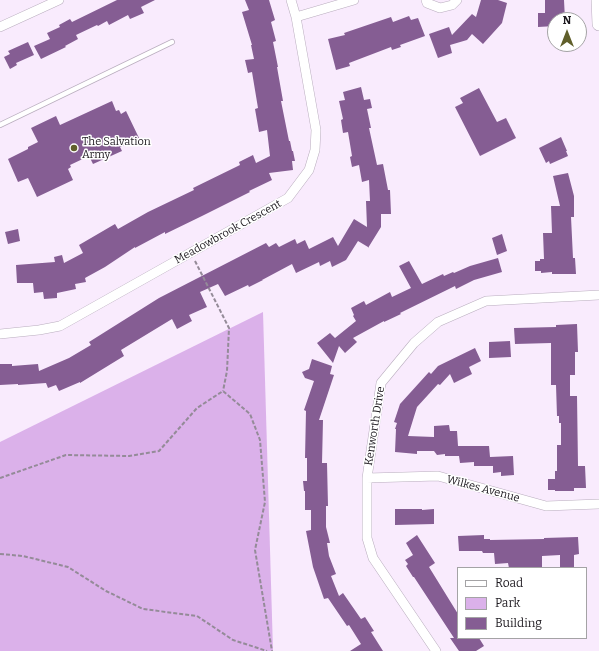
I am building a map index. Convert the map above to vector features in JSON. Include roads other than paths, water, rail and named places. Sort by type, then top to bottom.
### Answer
[{"type":"street","points":[[0,27],[59,0]]},
{"type":"street","name":"Meadowbrook Crescent","points":[[0,334],[60,326],[288,198],[309,170],[315,150],[316,130],[296,17],[291,0]]},
{"type":"street","points":[[296,17],[354,0]]},
{"type":"street","points":[[426,0],[427,3],[440,8],[452,5],[457,0]]},
{"type":"street","points":[[598,0],[599,24]]},
{"type":"street","name":"Kenworth Drive","points":[[436,651],[373,558],[367,538],[367,478],[380,384],[414,343],[438,322],[486,301],[599,295]]},
{"type":"street","name":"Wilkes Avenue","points":[[367,478],[438,476],[546,506],[599,504]]},
{"type":"lane","points":[[0,126],[172,42]]},
{"type":"place","name":"The Salvation Army","points":[[74,148]]}]
